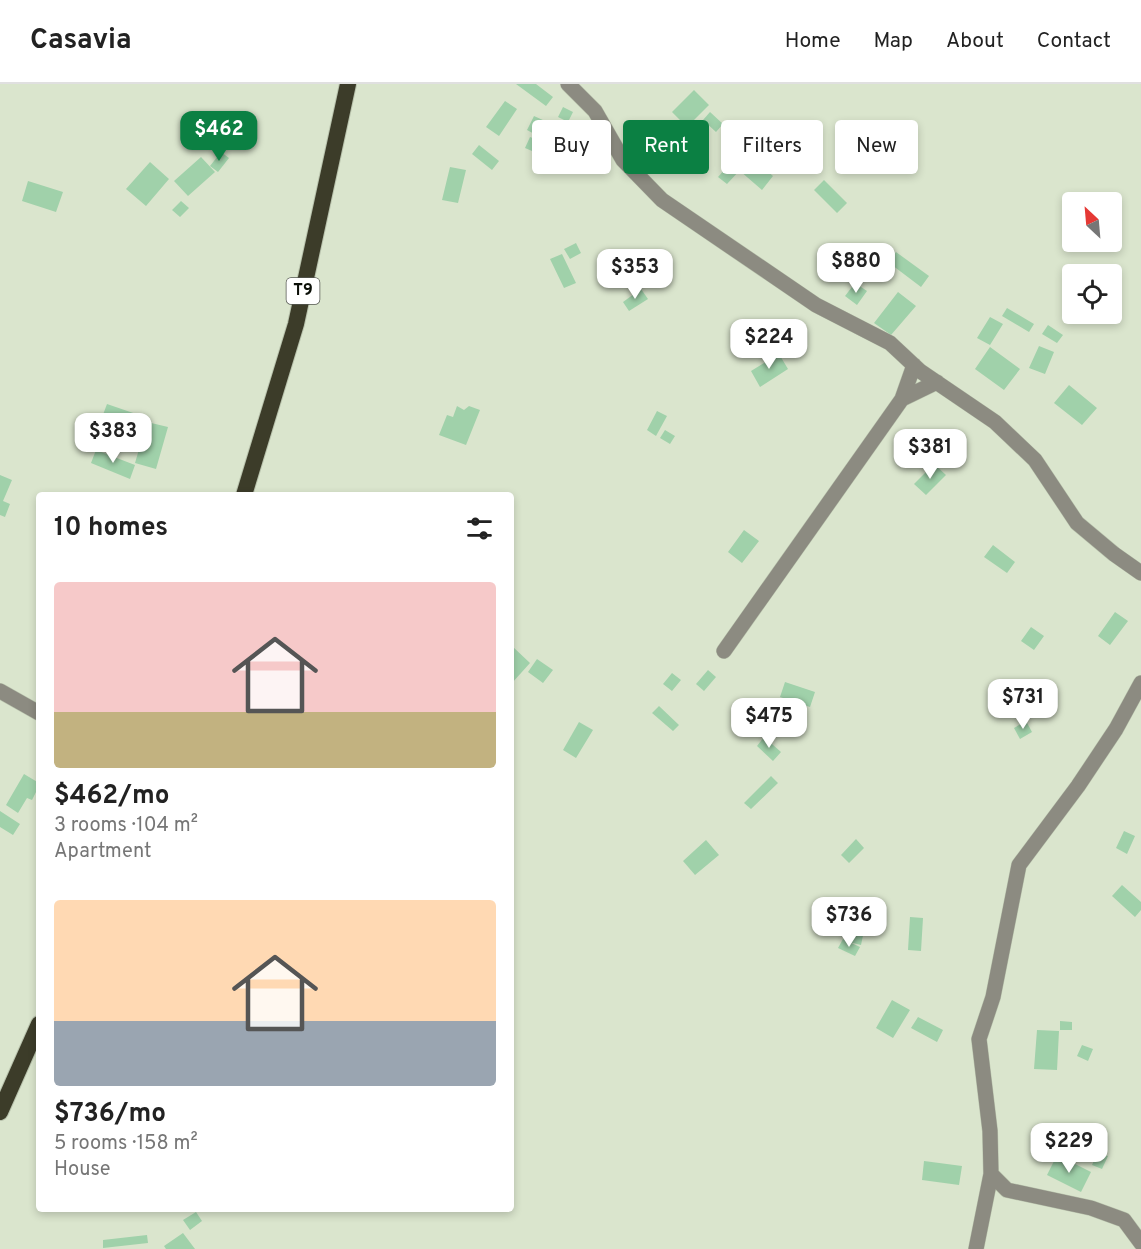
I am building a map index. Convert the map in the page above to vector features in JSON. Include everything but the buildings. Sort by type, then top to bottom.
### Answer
[{"type":"highway","name":"T9","points":[[245,492],[296,324],[348,84]]},
{"type":"highway","points":[[0,1112],[36,1031]]},
{"type":"street","points":[[568,84],[595,111],[623,160],[662,200],[816,305],[890,343],[914,365],[995,422],[1035,460],[1077,523],[1114,555],[1141,573]]},
{"type":"street","points":[[724,651],[902,399],[914,365]]},
{"type":"street","points":[[902,399],[937,382]]},
{"type":"street","points":[[976,1249],[991,1174],[990,1131],[979,1039],[993,997],[1019,866],[1078,786],[1116,729],[1141,683]]},
{"type":"street","points":[[0,691],[36,711]]},
{"type":"street","points":[[991,1174],[1007,1190],[1091,1208],[1124,1220],[1141,1243]]}]
